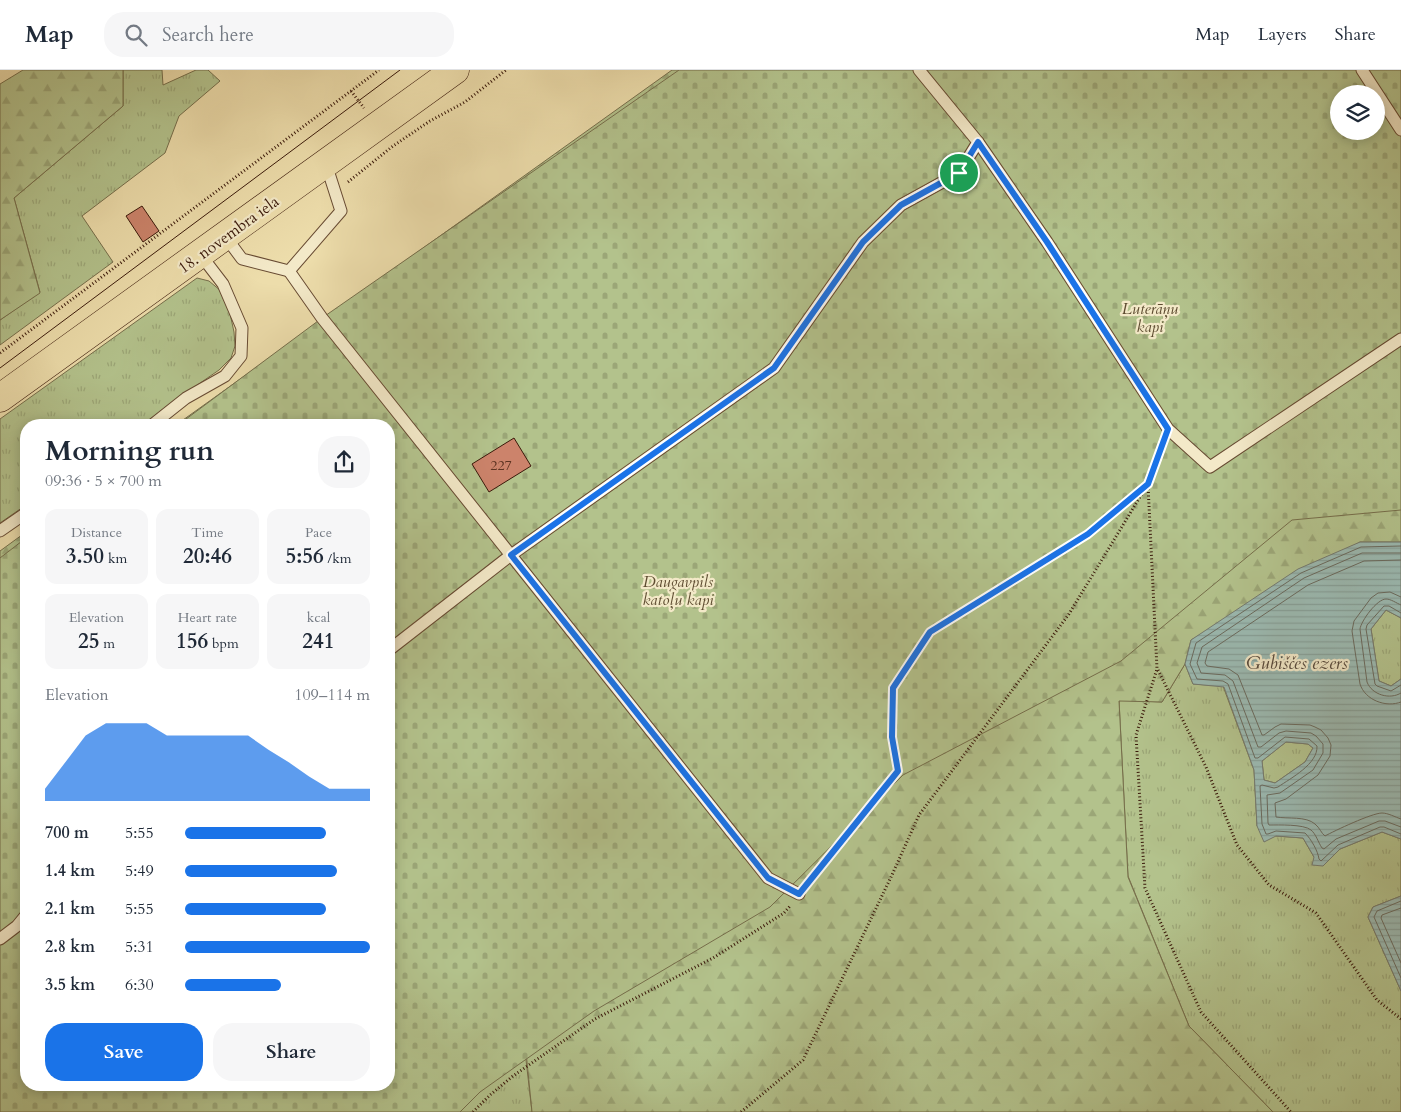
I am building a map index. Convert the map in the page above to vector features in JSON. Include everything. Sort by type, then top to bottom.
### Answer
[{"type":"main road","name":"18. novembra iela","points":[[0,398],[326,164],[446,73]]},
{"type":"lane","points":[[920,70],[978,142],[1047,242],[1168,429],[1210,467],[1401,339]]},
{"type":"lane","points":[[1362,70],[1401,130]]},
{"type":"lane","points":[[395,645],[511,555],[774,368],[863,242],[901,205],[959,173],[978,142]]},
{"type":"lane","points":[[290,270],[341,211],[326,164]]},
{"type":"lane","points":[[225,236],[242,259],[290,270],[322,318],[768,878],[799,894]]},
{"type":"lane","points":[[160,419],[186,398],[225,376],[241,356],[242,328],[223,284],[200,254]]},
{"type":"lane","points":[[0,531],[20,517]]},
{"type":"lane","points":[[0,939],[20,931]]},
{"type":"path","points":[[0,353],[379,70]]},
{"type":"path","points":[[335,192],[393,146],[430,121],[465,102],[506,70]]},
{"type":"path","points":[[351,91],[364,109]]},
{"type":"path","points":[[741,1112],[803,1060],[919,815],[1069,614],[1148,484],[1168,429]]},
{"type":"path","points":[[1148,484],[1157,670],[1136,735],[1145,888],[1201,1012],[1291,1112]]},
{"type":"path","points":[[473,1112],[490,1095],[514,1076],[595,1019],[713,958],[784,913],[898,771],[892,737],[893,688],[930,632],[1088,534],[1148,484]]},
{"type":"path","points":[[1157,670],[1206,767],[1237,845],[1269,885],[1316,914],[1376,1000],[1401,1020]]},
{"type":"green space","points":[[23,70],[123,70],[123,106],[14,198],[40,293],[0,320],[0,84]]},
{"type":"green space","points":[[123,70],[162,70],[163,85],[196,70],[208,70],[220,81],[179,116],[165,153],[82,216],[113,262],[0,345],[0,320],[40,292],[14,198],[123,106]]},
{"type":"green space","name":"Luterāņu kapi","points":[[672,70],[1401,70],[1401,542],[1360,542],[1191,640],[1185,664],[1162,702],[1119,701],[1128,877],[1189,1026],[1273,1112],[532,1112],[526,1052],[439,1112],[0,1112],[0,551],[20,536],[20,1091],[395,1091],[395,419],[184,419]]},
{"type":"green space","name":"Daugavpils katoļu kapi","points":[[679,70],[1401,70],[1401,510],[1292,520],[1121,661],[903,775],[770,907],[594,1011],[480,1092],[460,1112],[0,1112],[0,558],[20,543],[20,1091],[395,1091],[395,419],[186,419],[322,318]]},
{"type":"green space","points":[[197,278],[209,281],[221,291],[229,309],[234,332],[235,346],[231,358],[219,370],[151,419],[20,419],[20,509],[0,523],[0,419]]},
{"type":"green space","points":[[1386,610],[1401,618],[1401,679],[1391,686],[1379,681],[1371,629]]},
{"type":"green space","points":[[1185,664],[1193,684],[1223,686],[1254,770],[1257,826],[1276,836],[1303,838],[1314,857],[1323,866],[1340,849],[1382,832],[1401,839],[1401,896],[1373,907],[1368,917],[1401,991],[1401,1112],[1273,1112],[1189,1026],[1128,876],[1119,700],[1162,702]]},
{"type":"green space","points":[[1286,742],[1308,744],[1313,748],[1305,762],[1275,783],[1264,780],[1262,761]]},
{"type":"green space","points":[[525,1051],[532,1112],[439,1112]]},
{"type":"water","name":"Gubiščes ezers","points":[[1360,542],[1401,542],[1401,618],[1386,610],[1371,629],[1379,681],[1391,686],[1401,679],[1401,839],[1382,832],[1340,849],[1323,866],[1312,865],[1314,857],[1303,838],[1276,836],[1264,842],[1257,826],[1254,770],[1224,687],[1193,684],[1185,664],[1191,640],[1298,569]],"holes":[[[1286,742],[1308,744],[1313,748],[1305,762],[1275,783],[1264,780],[1262,761]]]},
{"type":"water","points":[[1401,896],[1401,991],[1368,917],[1373,907]]},
{"type":"building","points":[[142,206],[159,231],[143,242],[126,216]]},
{"type":"building","points":[[514,438],[531,466],[489,492],[472,464]]},
{"type":"tram line","points":[[0,368],[400,70]]},
{"type":"route","points":[[978,142],[1047,242],[1168,429],[1148,484],[1088,534],[930,632],[893,688],[892,737],[898,771],[799,894],[768,878],[511,555],[774,368],[863,242],[901,205],[959,173],[978,142]]}]
